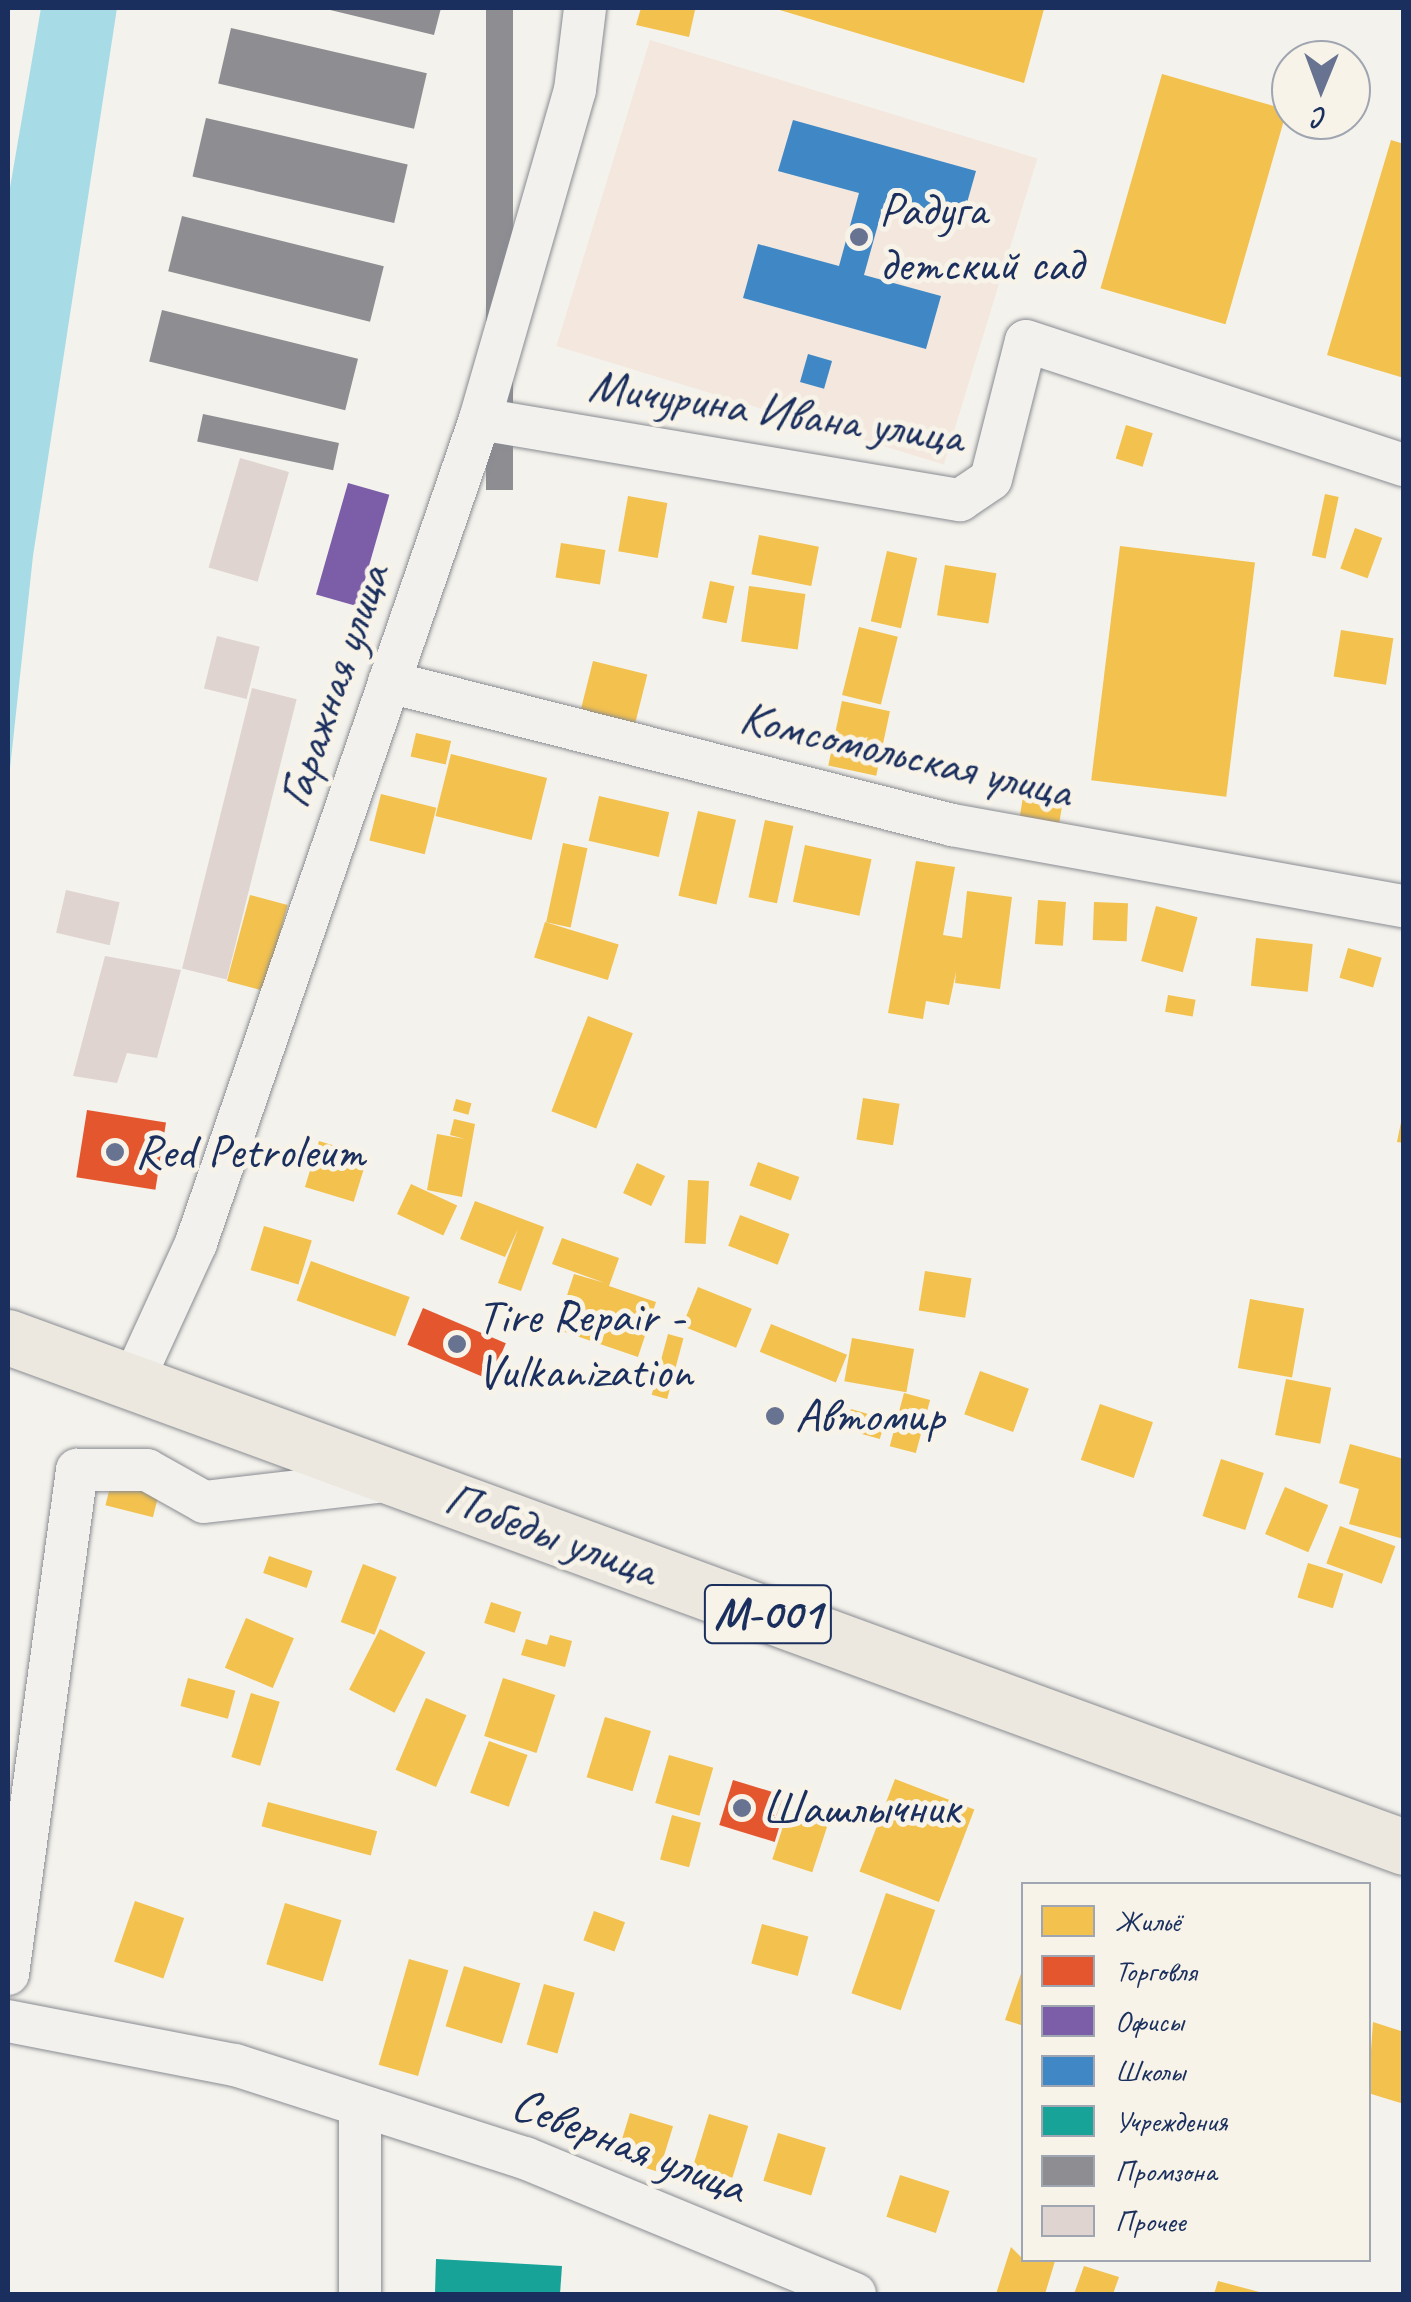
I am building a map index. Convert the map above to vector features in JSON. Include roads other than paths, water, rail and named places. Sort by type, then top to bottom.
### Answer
[{"type":"main road","name":"Победы улица","points":[[21,1342],[1404,1847]]},
{"type":"street","name":"Гаражная улица","points":[[132,1383],[196,1243],[480,419],[575,90],[585,8]]},
{"type":"street","name":"Мичурина Ивана улица","points":[[480,419],[960,500],[992,478],[1026,341],[1404,465]]},
{"type":"street","name":"Комсомольская улица","points":[[389,682],[952,825],[1404,906]]},
{"type":"street","points":[[8,1974],[77,1470],[147,1470],[204,1502],[402,1480]]},
{"type":"street","name":"Северная улица","points":[[8,2021],[235,2065],[525,2158],[855,2294]]},
{"type":"street","points":[[360,2106],[360,2294]]},
{"type":"water","points":[[41,8],[117,8],[33,556],[8,787],[8,199]]},
{"type":"place","name":"Радуга детский сад","points":[[859,237]]},
{"type":"place","name":"Red Petroleum","points":[[115,1152]]},
{"type":"place","name":"Tire Repair - Vulkanization","points":[[457,1344]]},
{"type":"place","name":"Автомир","points":[[775,1416]]},
{"type":"place","name":"Шашлычник","points":[[742,1808]]}]
